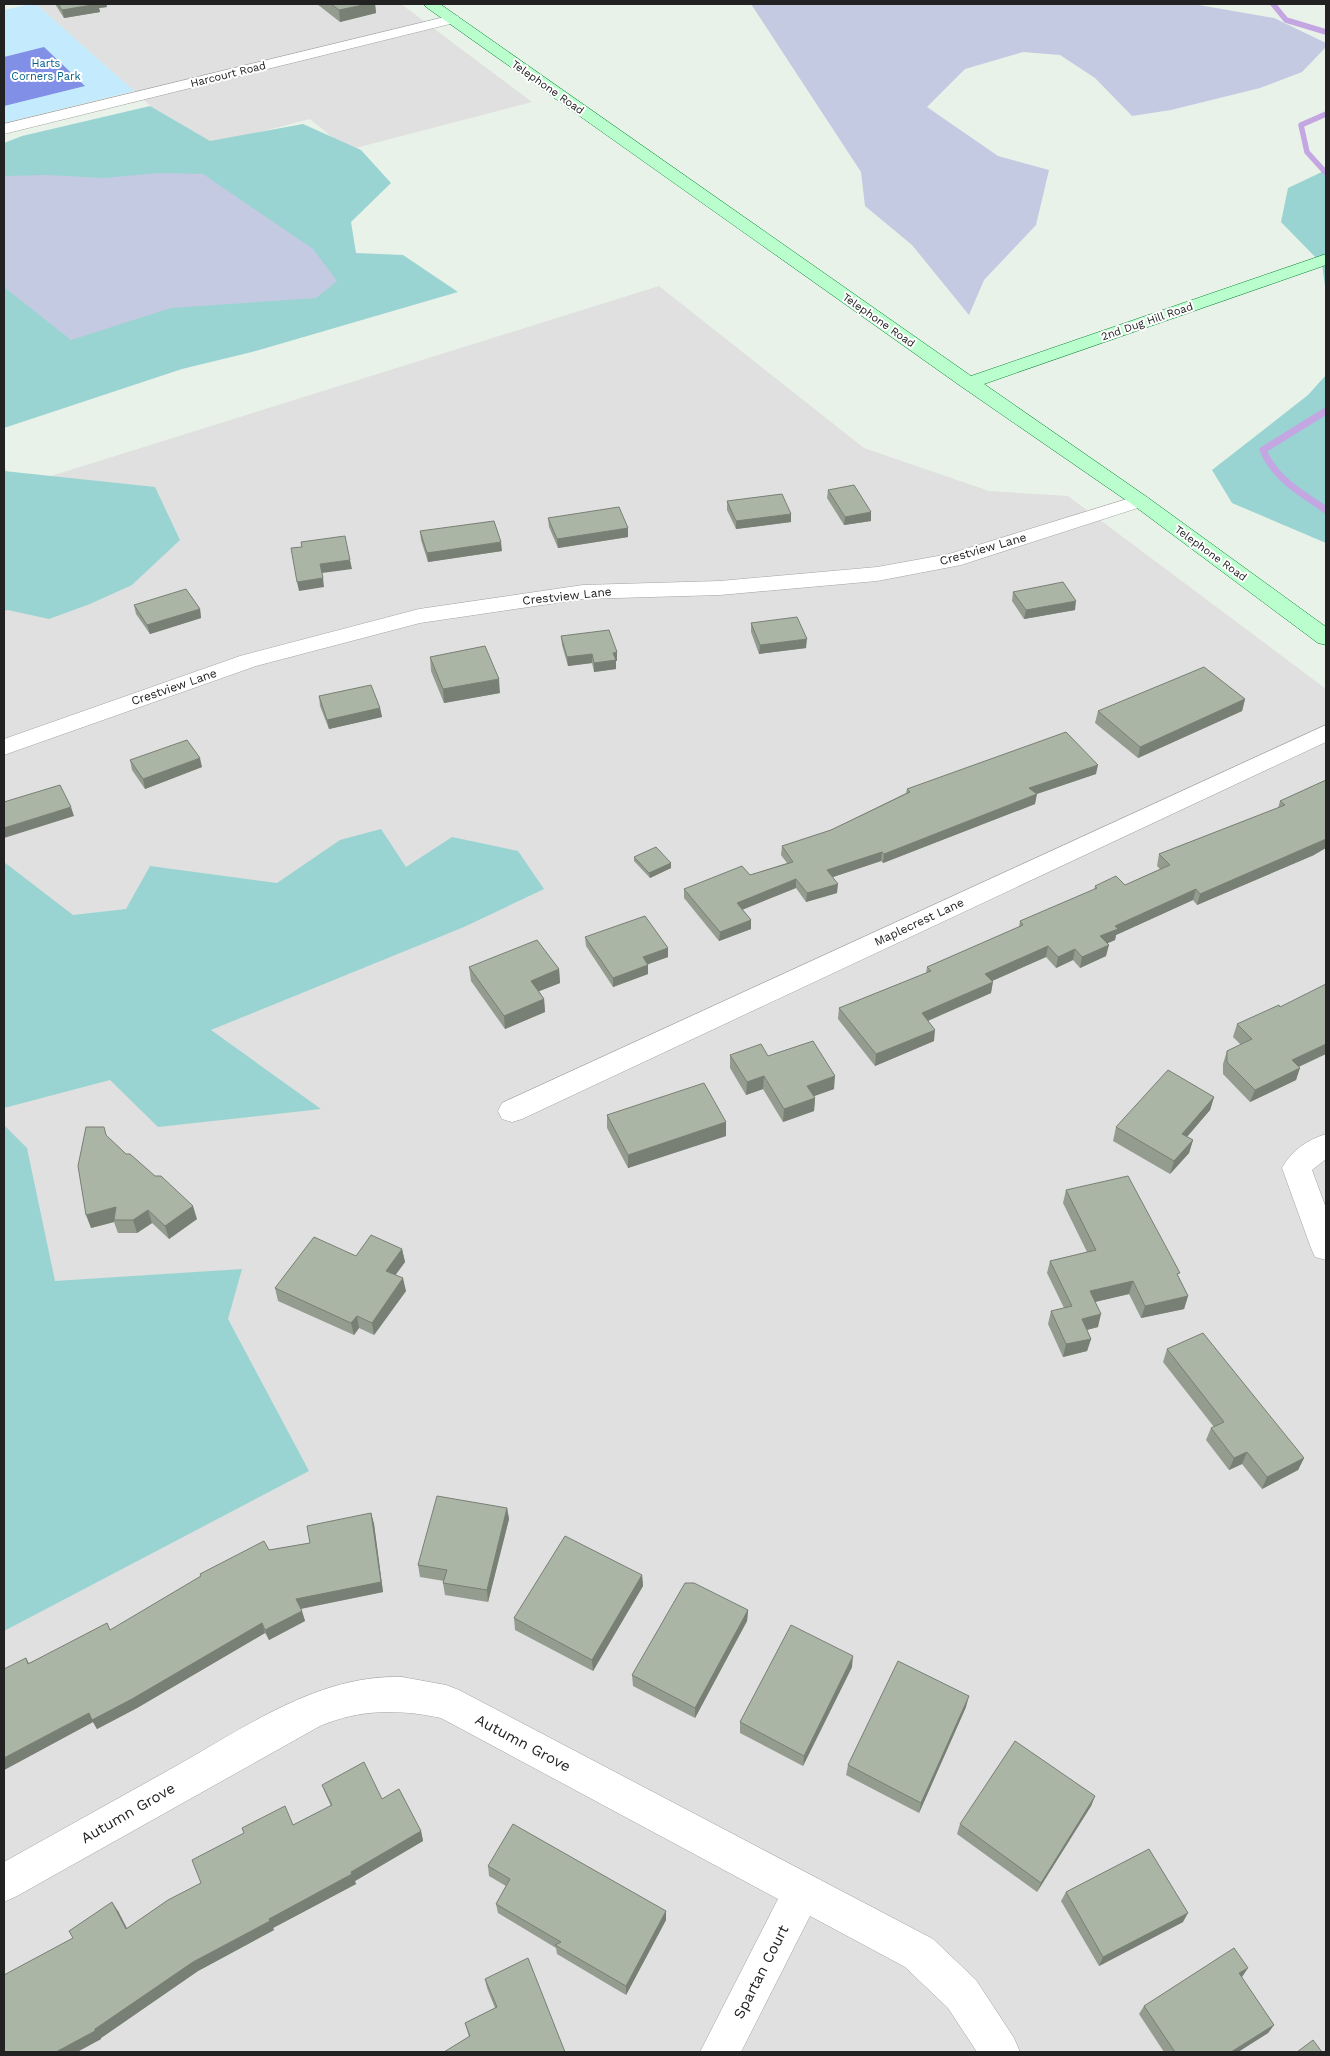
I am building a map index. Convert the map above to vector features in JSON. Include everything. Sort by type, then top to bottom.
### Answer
[{"type":"street","name":"Telephone Road","points":[[431,4],[969,383],[1140,501],[1326,638]]},
{"type":"street","name":"Harcourt Road","points":[[4,128],[453,20]]},
{"type":"street","name":"2nd Dug Hill Road","points":[[969,383],[1326,259]]},
{"type":"street","name":"Crestview Lane","points":[[4,746],[248,661],[419,616],[583,592],[720,588],[877,574],[953,560],[1140,501]]},
{"type":"street","name":"Maplecrest Lane","points":[[512,1111],[1326,733]]},
{"type":"street","points":[[1326,1146],[1306,1157],[1297,1168],[1326,1248]]},
{"type":"street","name":"Autumn Grove","points":[[4,1884],[295,1718],[321,1706],[362,1696],[398,1694],[446,1702],[919,1953],[962,1994],[1000,2052]]},
{"type":"street","name":"Spartan Court","points":[[720,2052],[802,1891]]},
{"type":"shaded area","points":[[36,4],[401,4],[532,102],[348,150],[310,119],[198,148]]},
{"type":"shaded area","points":[[751,4],[1193,4],[1274,18],[1326,43],[1326,47],[1302,72],[1260,88],[1171,110],[1132,116],[1095,78],[1060,55],[1023,52],[965,69],[927,107],[998,156],[1049,170],[1036,225],[984,280],[969,315],[912,245],[865,206],[861,172]]},
{"type":"shaded area","points":[[150,106],[210,141],[303,124],[361,150],[391,183],[351,222],[356,253],[403,255],[458,292],[252,352],[182,369],[4,428],[4,143],[22,136]]},
{"type":"shaded area","points":[[1326,170],[1326,294],[1322,264],[1281,222],[1288,188]]},
{"type":"shaded area","points":[[159,173],[203,174],[313,249],[337,281],[316,298],[171,308],[71,340],[4,287],[4,176],[46,175],[104,178]]},
{"type":"shaded area","points":[[659,286],[864,448],[989,491],[1068,496],[1326,689],[1326,2052],[4,2052],[4,467],[19,486]]},
{"type":"shaded area","points":[[1326,375],[1326,543],[1232,503],[1212,470],[1308,395]]},
{"type":"shaded area","points":[[4,471],[155,487],[180,540],[132,585],[90,604],[49,619],[8,610],[4,611]]},
{"type":"shaded area","points":[[381,829],[406,867],[452,837],[518,851],[544,889],[464,927],[211,1030],[321,1109],[158,1127],[110,1080],[4,1108],[4,862],[73,915],[126,909],[150,866],[277,883],[340,840]]},
{"type":"shaded area","points":[[4,1125],[27,1148],[55,1281],[242,1269],[228,1319],[309,1471],[4,1631]]},
{"type":"green space","name":"Harts Corners Park","points":[[36,4],[134,91],[4,123],[4,10]]},
{"type":"green space","points":[[44,47],[85,86],[4,106],[4,57]]},
{"type":"building","points":[[58,4],[98,4],[62,10]]},
{"type":"building","points":[[331,4],[368,4],[339,10]]},
{"type":"building","points":[[854,485],[871,512],[845,517],[828,490]]},
{"type":"building","points":[[782,494],[791,514],[736,521],[727,501]]},
{"type":"building","points":[[619,507],[628,528],[557,539],[548,518]]},
{"type":"building","points":[[494,521],[501,542],[427,553],[420,531]]},
{"type":"building","points":[[345,536],[350,560],[320,564],[323,578],[297,582],[291,548],[302,547],[301,542]]},
{"type":"building","points":[[1063,582],[1076,601],[1026,610],[1013,592]]},
{"type":"building","points":[[186,589],[200,609],[147,625],[134,605]]},
{"type":"building","points":[[797,617],[807,639],[760,645],[751,623]]},
{"type":"building","points":[[609,630],[617,652],[613,653],[616,660],[594,663],[592,654],[567,657],[561,636]]},
{"type":"building","points":[[485,646],[499,679],[443,689],[430,657]]},
{"type":"building","points":[[1204,667],[1245,699],[1140,747],[1098,711]]},
{"type":"building","points":[[371,685],[380,708],[327,720],[319,696]]},
{"type":"building","points":[[1066,732],[1098,765],[1029,788],[1037,794],[884,854],[882,852],[827,870],[838,884],[807,893],[796,879],[737,903],[751,920],[720,932],[684,889],[742,866],[750,875],[793,862],[782,846],[831,830],[910,792],[907,789]]},
{"type":"building","points":[[187,740],[200,758],[143,779],[130,760]]},
{"type":"building","points":[[1326,780],[1326,839],[1200,894],[1196,889],[1115,926],[1118,929],[1100,936],[1109,945],[1082,957],[1075,949],[1058,957],[1048,946],[985,974],[993,982],[922,1013],[935,1030],[876,1054],[839,1008],[931,971],[927,967],[1023,925],[1020,921],[1097,888],[1095,886],[1116,876],[1125,885],[1170,865],[1159,854],[1285,805],[1280,801]]},
{"type":"building","points":[[60,785],[71,807],[4,828],[4,802]]},
{"type":"building","points":[[656,847],[671,863],[649,873],[634,857]]},
{"type":"building","points":[[645,916],[668,948],[643,957],[648,965],[613,978],[585,937]]},
{"type":"building","points":[[537,940],[559,969],[531,981],[544,999],[504,1016],[469,967]]},
{"type":"building","points":[[1326,984],[1326,1044],[1292,1060],[1300,1068],[1255,1090],[1227,1062],[1227,1051],[1252,1039],[1237,1024],[1279,1005],[1280,1007]]},
{"type":"building","points":[[813,1041],[835,1076],[807,1086],[815,1098],[784,1109],[764,1076],[747,1082],[730,1055],[761,1044],[768,1056]]},
{"type":"building","points":[[1168,1070],[1214,1097],[1182,1134],[1193,1140],[1174,1161],[1116,1127]]},
{"type":"building","points":[[704,1083],[726,1122],[628,1155],[607,1115]]},
{"type":"building","points":[[86,1127],[104,1127],[106,1135],[126,1154],[130,1154],[155,1176],[161,1176],[193,1206],[165,1226],[148,1210],[133,1220],[114,1220],[116,1207],[86,1215],[78,1166]]},
{"type":"building","points":[[1128,1176],[1180,1273],[1177,1274],[1188,1296],[1145,1306],[1133,1281],[1090,1291],[1101,1314],[1082,1319],[1091,1339],[1066,1344],[1051,1311],[1072,1306],[1050,1261],[1096,1250],[1066,1190]]},
{"type":"building","points":[[371,1235],[402,1249],[386,1271],[403,1278],[372,1323],[357,1316],[351,1323],[275,1288],[314,1237],[356,1256]]},
{"type":"building","points":[[1203,1333],[1304,1458],[1267,1477],[1247,1452],[1234,1458],[1211,1428],[1224,1422],[1167,1349]]},
{"type":"building","points":[[437,1496],[507,1508],[487,1590],[443,1583],[447,1570],[418,1565]]},
{"type":"building","points":[[371,1513],[381,1582],[296,1599],[302,1611],[265,1630],[262,1623],[132,1699],[92,1720],[89,1713],[4,1758],[4,1669],[26,1658],[28,1664],[107,1623],[110,1630],[201,1576],[200,1574],[264,1541],[269,1550],[310,1543],[307,1526]]},
{"type":"building","points":[[565,1536],[642,1575],[592,1660],[514,1618]]},
{"type":"building","points":[[685,1583],[694,1583],[748,1610],[695,1708],[632,1675]]},
{"type":"building","points":[[791,1625],[853,1656],[804,1756],[740,1722]]},
{"type":"building","points":[[898,1661],[969,1696],[921,1803],[848,1765]]},
{"type":"building","points":[[1015,1741],[1095,1796],[1041,1883],[960,1824]]},
{"type":"building","points":[[364,1762],[382,1799],[399,1789],[421,1831],[351,1872],[352,1874],[193,1962],[95,2029],[95,2031],[56,2052],[4,2052],[4,1975],[73,1938],[69,1931],[112,1902],[126,1929],[168,1900],[201,1883],[192,1860],[244,1833],[242,1828],[285,1806],[293,1825],[332,1805],[322,1785]]},
{"type":"building","points":[[513,1824],[666,1911],[626,1986],[555,1945],[561,1942],[496,1904],[510,1879],[488,1866]]},
{"type":"building","points":[[1149,1849],[1188,1913],[1103,1957],[1066,1892]]},
{"type":"building","points":[[1234,1948],[1248,1968],[1239,1973],[1274,2025],[1231,2052],[1175,2052],[1144,2006]]},
{"type":"building","points":[[528,1958],[565,2052],[444,2052],[470,2036],[465,2023],[497,2007],[485,1979]]},
{"type":"building","points":[[1313,2040],[1322,2052],[1297,2052]]},
{"type":"waterway","points":[[1273,4],[1286,20],[1326,32]]},
{"type":"waterway","points":[[1326,114],[1301,125],[1307,152],[1326,173]]},
{"type":"waterway","points":[[1326,411],[1263,450],[1274,469],[1282,477],[1298,491],[1326,510]]}]
